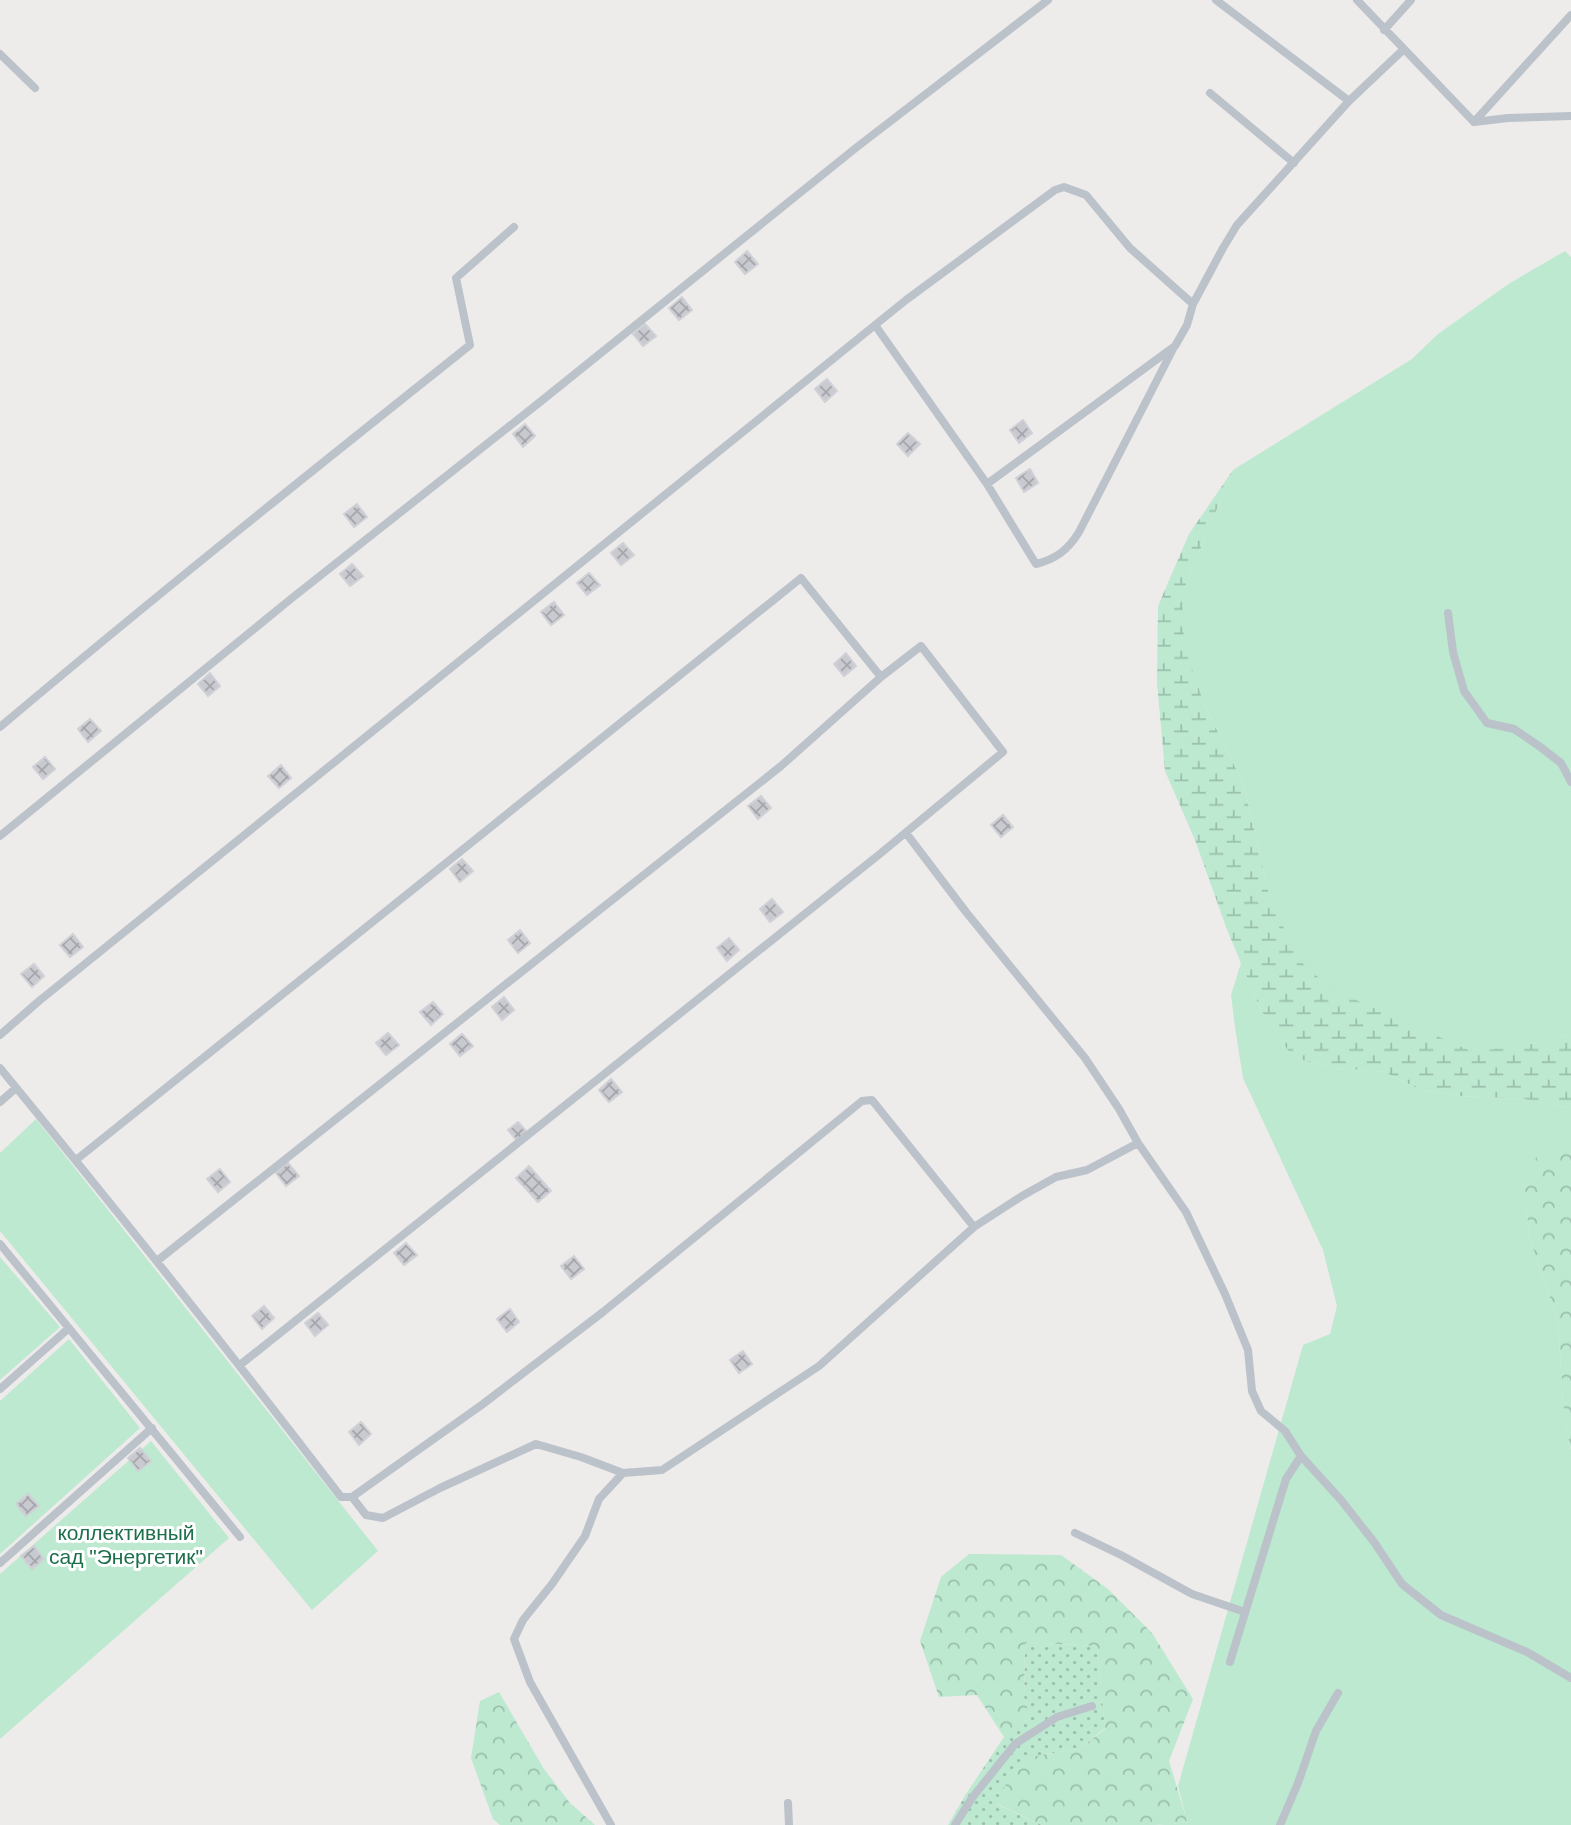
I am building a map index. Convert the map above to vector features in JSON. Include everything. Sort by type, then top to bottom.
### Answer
[{"type":"lane","points":[[0,836],[292,598],[856,147],[1048,0]]},
{"type":"lane","points":[[1216,0],[1349,102]]},
{"type":"lane","points":[[1357,0],[1474,122],[1571,116]]},
{"type":"lane","points":[[1384,30],[1411,0]]},
{"type":"lane","points":[[1474,122],[1571,15]]},
{"type":"lane","points":[[875,325],[987,484],[1036,564],[1055,558],[1072,544],[1079,532],[1187,324],[1193,304],[1237,225],[1349,102],[1404,49]]},
{"type":"lane","points":[[0,54],[34,88]]},
{"type":"lane","points":[[1210,93],[1294,163]]},
{"type":"lane","points":[[0,1035],[906,300],[1055,190],[1064,187],[1086,195],[1130,248],[1193,304]]},
{"type":"lane","points":[[0,727],[470,345],[456,278],[514,227]]},
{"type":"lane","points":[[987,484],[1175,346]]},
{"type":"lane","points":[[76,1160],[801,578],[881,677]]},
{"type":"lane","points":[[1448,613],[1452,652],[1464,691],[1487,723],[1514,729],[1539,746],[1561,763],[1571,782]]},
{"type":"lane","points":[[157,1261],[781,766],[881,677],[921,646],[1003,752],[240,1365]]},
{"type":"lane","points":[[905,833],[1085,1058],[1138,1143],[1186,1212],[1248,1350],[1252,1391],[1261,1412],[1285,1431],[1301,1456],[1374,1542],[1402,1584],[1441,1615],[1527,1652],[1571,1678]]},
{"type":"lane","points":[[0,1068],[240,1365],[341,1497],[352,1497],[483,1404],[603,1312],[862,1101],[872,1100],[974,1227]]},
{"type":"lane","points":[[0,1102],[16,1088]]},
{"type":"lane","points":[[352,1497],[366,1515],[383,1518],[440,1488],[536,1444],[623,1473],[663,1470],[819,1366],[974,1227],[1056,1177],[1087,1170],[1138,1143]]},
{"type":"lane","points":[[0,1244],[240,1537]]},
{"type":"lane","points":[[0,1389],[69,1328]]},
{"type":"lane","points":[[0,1563],[152,1428]]},
{"type":"lane","points":[[1230,1662],[1286,1479],[1301,1456]]},
{"type":"lane","points":[[611,1825],[530,1682],[514,1639],[523,1620],[585,1536],[599,1499],[623,1473]]},
{"type":"lane","points":[[1075,1533],[1192,1594],[1245,1612]]},
{"type":"lane","points":[[1280,1825],[1316,1731],[1338,1693]]},
{"type":"lane","points":[[955,1825],[972,1798],[1015,1744],[1057,1717],[1092,1706]]},
{"type":"lane","points":[[788,1804],[789,1825]]},
{"type":"green space","points":[[1565,251],[1571,257],[1571,1035],[1532,1044],[1473,1052],[1331,989],[1300,961],[1271,902],[1244,785],[1204,704],[1184,645],[1182,594],[1233,470],[1412,359],[1438,334],[1510,283]]},
{"type":"green space","points":[[1233,470],[1182,594],[1204,704],[1244,785],[1271,902],[1532,1044],[1571,1035],[1571,1108],[1523,1099],[1459,1096],[1421,1090],[1384,1072],[1335,1068],[1293,1058],[1260,1009],[1226,927],[1195,840],[1165,771],[1157,683],[1158,606],[1189,534]]},
{"type":"green space","points":[[1241,963],[1260,1009],[1293,1058],[1335,1068],[1384,1072],[1421,1090],[1459,1096],[1523,1099],[1571,1108],[1571,1143],[1537,1156],[1524,1182],[1529,1237],[1558,1321],[1564,1417],[1571,1450],[1571,1825],[1155,1825],[1187,1821],[1178,1786],[1303,1345],[1330,1334],[1337,1306],[1323,1250],[1243,1078],[1231,995]]},
{"type":"green space","points":[[36,1119],[378,1551],[312,1610],[0,1231],[0,1153]]},
{"type":"green space","points":[[1571,1143],[1571,1450],[1564,1417],[1558,1321],[1529,1237],[1524,1182],[1537,1155]]},
{"type":"green space","points":[[0,1257],[60,1327],[0,1380]]},
{"type":"green space","name":"коллективный сад \"Энергетик\"","points":[[69,1339],[140,1428],[0,1554],[0,1401]]},
{"type":"green space","name":"коллективный сад \"Энергетик\"","points":[[151,1441],[229,1538],[0,1739],[0,1574]]},
{"type":"green space","points":[[969,1554],[1061,1555],[1108,1589],[1152,1633],[1193,1699],[1169,1761],[1187,1821],[1155,1825],[1042,1825],[995,1803],[1012,1774],[1035,1756],[1079,1749],[1105,1729],[1097,1646],[1025,1642],[1024,1697],[1030,1718],[1004,1737],[977,1695],[939,1697],[920,1641],[941,1577]]},
{"type":"green space","points":[[1025,1642],[1097,1646],[1105,1728],[1079,1749],[1035,1756],[996,1804],[1042,1825],[948,1825],[1004,1737],[1030,1718],[1024,1697]]},
{"type":"green space","points":[[499,1692],[544,1769],[570,1803],[595,1825],[500,1825],[493,1819],[471,1758],[480,1701]]},
{"type":"building","points":[[747,251],[758,264],[745,274],[735,262]]},
{"type":"building","points":[[682,297],[692,310],[679,320],[669,308]]},
{"type":"building","points":[[645,324],[656,336],[643,346],[633,334]]},
{"type":"building","points":[[827,379],[837,391],[825,402],[815,389]]},
{"type":"building","points":[[1023,420],[1032,433],[1019,443],[1010,430]]},
{"type":"building","points":[[525,424],[535,436],[523,447],[513,434]]},
{"type":"building","points":[[908,433],[920,444],[908,456],[897,444]]},
{"type":"building","points":[[1030,469],[1038,483],[1024,492],[1016,478]]},
{"type":"building","points":[[357,504],[367,517],[354,527],[344,514]]},
{"type":"building","points":[[623,543],[634,555],[621,565],[611,553]]},
{"type":"building","points":[[352,564],[363,576],[350,586],[340,574]]},
{"type":"building","points":[[589,573],[600,585],[587,595],[577,583]]},
{"type":"building","points":[[554,602],[564,615],[551,625],[541,612]]},
{"type":"building","points":[[846,653],[856,666],[844,676],[834,664]]},
{"type":"building","points":[[210,673],[220,686],[208,696],[198,684]]},
{"type":"building","points":[[90,719],[101,731],[88,742],[78,729]]},
{"type":"building","points":[[45,757],[55,769],[43,779],[33,767]]},
{"type":"building","points":[[281,765],[291,778],[279,788],[268,776]]},
{"type":"building","points":[[761,796],[771,808],[758,819],[748,806]]},
{"type":"building","points":[[1003,815],[1013,827],[1001,837],[991,825]]},
{"type":"building","points":[[462,859],[473,871],[460,882],[450,869]]},
{"type":"building","points":[[772,899],[783,912],[770,922],[760,909]]},
{"type":"building","points":[[520,930],[530,943],[518,953],[508,940]]},
{"type":"building","points":[[73,934],[83,947],[70,957],[60,945]]},
{"type":"building","points":[[729,938],[739,950],[727,961],[717,948]]},
{"type":"building","points":[[34,964],[44,976],[32,987],[21,974]]},
{"type":"building","points":[[504,997],[514,1010],[502,1020],[492,1007]]},
{"type":"building","points":[[433,1002],[443,1014],[431,1025],[420,1012]]},
{"type":"building","points":[[388,1033],[399,1045],[386,1055],[376,1043]]},
{"type":"building","points":[[462,1034],[473,1046],[460,1056],[450,1044]]},
{"type":"building","points":[[611,1079],[622,1092],[609,1102],[599,1090]]},
{"type":"building","points":[[518,1122],[527,1132],[517,1141],[508,1130]]},
{"type":"building","points":[[288,1163],[299,1176],[286,1186],[276,1173]]},
{"type":"building","points":[[529,1166],[551,1191],[538,1202],[516,1178]]},
{"type":"building","points":[[220,1169],[230,1182],[218,1192],[207,1179]]},
{"type":"building","points":[[406,1243],[417,1255],[404,1265],[394,1253]]},
{"type":"building","points":[[574,1256],[584,1269],[571,1279],[561,1266]]},
{"type":"building","points":[[264,1306],[274,1318],[262,1329],[252,1316]]},
{"type":"building","points":[[510,1309],[519,1322],[507,1332],[497,1319]]},
{"type":"building","points":[[318,1313],[328,1325],[315,1336],[305,1323]]},
{"type":"building","points":[[743,1351],[752,1364],[739,1373],[730,1360]]},
{"type":"building","points":[[361,1422],[371,1434],[359,1445],[349,1432]]},
{"type":"building","points":[[140,1448],[151,1461],[138,1471],[128,1458]]},
{"type":"building","points":[[28,1494],[39,1506],[26,1516],[16,1504]]},
{"type":"building","points":[[34,1546],[44,1559],[32,1569],[21,1556]]}]
